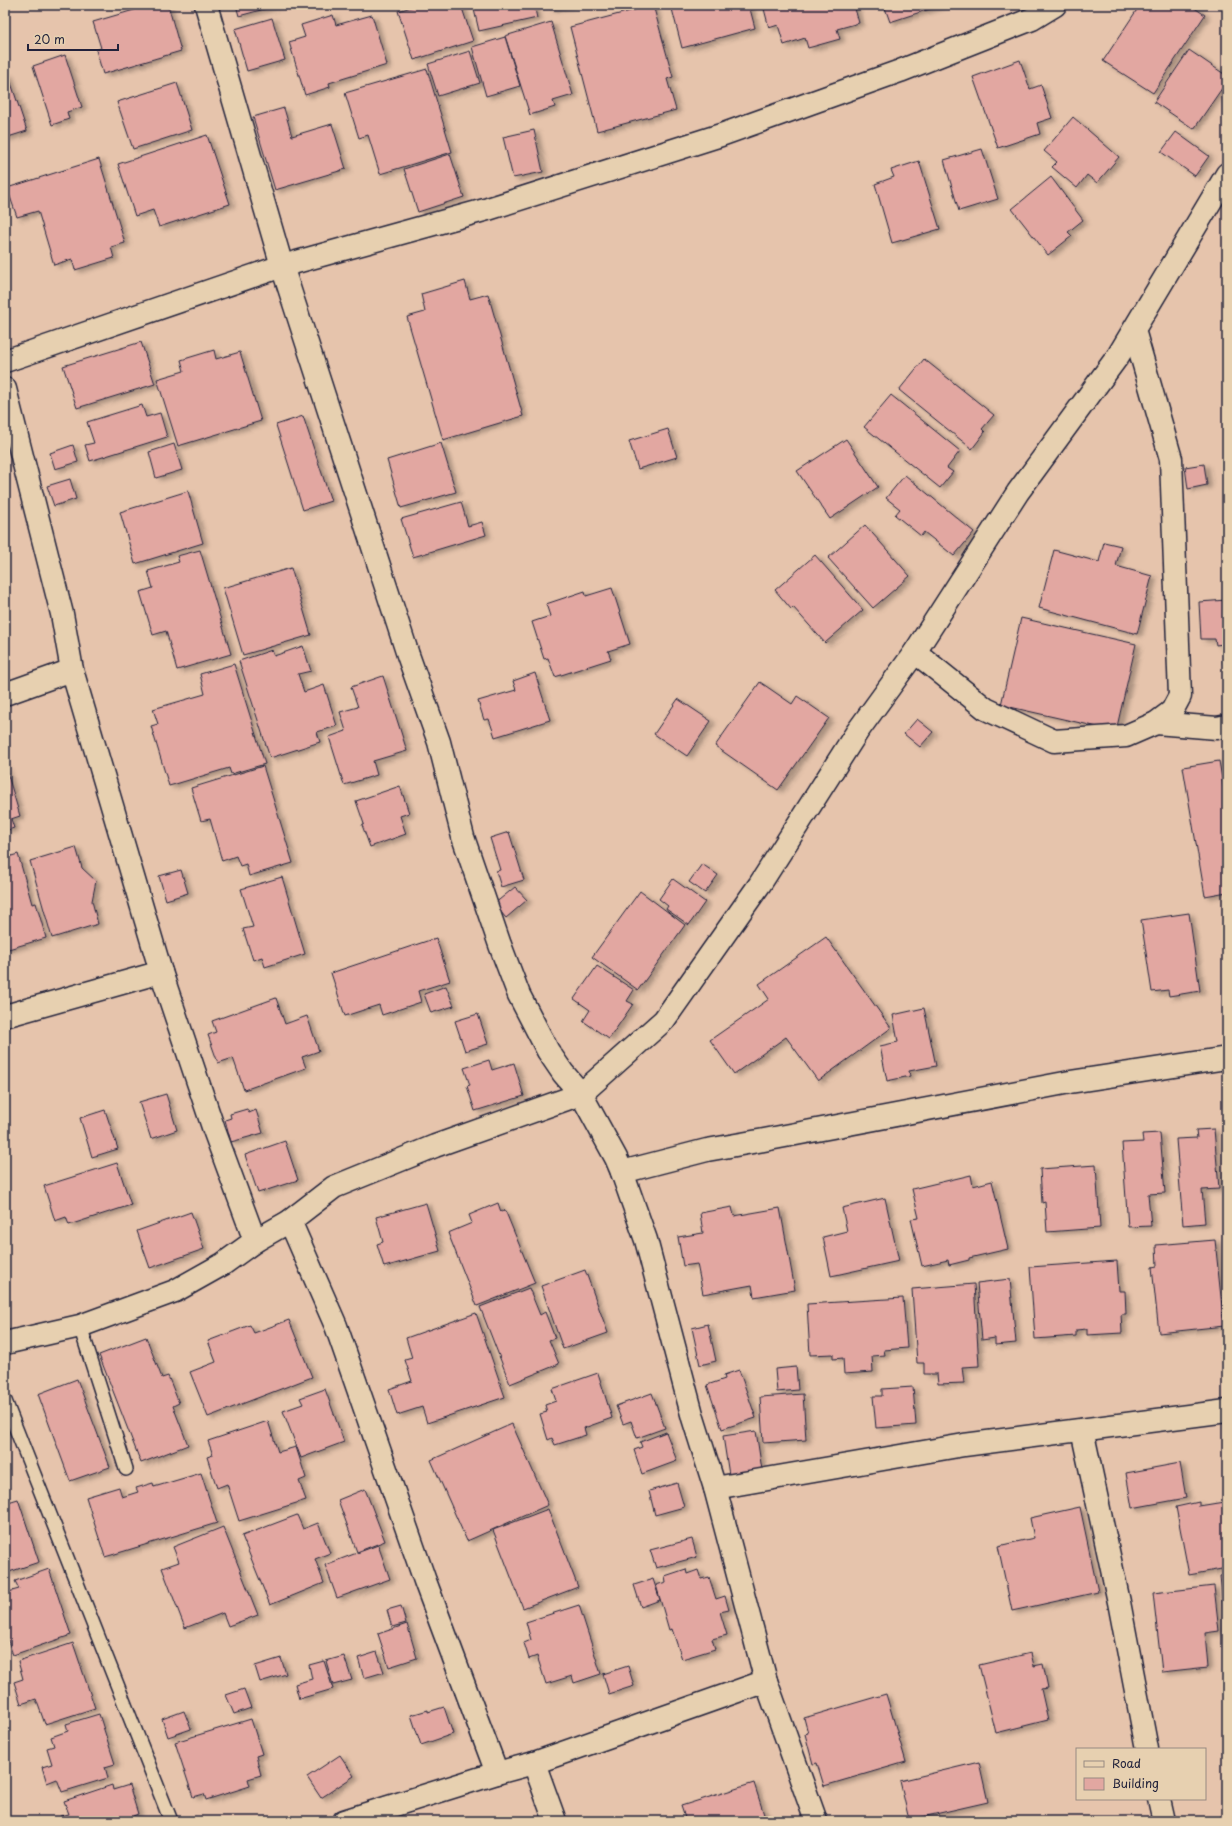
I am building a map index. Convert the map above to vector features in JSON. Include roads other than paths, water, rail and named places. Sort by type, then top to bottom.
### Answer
[{"type":"street","points":[[206,5],[282,266],[408,655],[439,742],[463,837],[503,952],[519,995],[548,1051],[562,1073],[582,1094],[622,1172],[646,1240],[693,1418],[715,1488],[766,1681],[816,1821]]},
{"type":"street","points":[[5,361],[282,266],[488,209],[721,135],[900,71],[1032,19],[1055,5]]},
{"type":"street","points":[[5,1343],[80,1326],[175,1291],[223,1264],[255,1241],[290,1221],[334,1186],[435,1146],[582,1094],[664,1020],[760,884],[857,732],[914,652],[1018,492],[1118,356],[1227,174]]},
{"type":"street","points":[[914,652],[986,709],[1054,741],[1126,736],[1156,723],[1172,711],[1180,696],[1171,460],[1134,330]]},
{"type":"street","points":[[5,389],[62,614],[72,670],[161,972],[214,1130],[255,1241]]},
{"type":"street","points":[[5,694],[72,670]]},
{"type":"street","points":[[1156,723],[1217,728],[1227,726]]},
{"type":"street","points":[[5,1016],[161,972]]},
{"type":"street","points":[[622,1172],[706,1150],[1070,1082],[1227,1058]]},
{"type":"street","points":[[290,1221],[336,1326],[424,1581],[497,1773]]},
{"type":"street","points":[[715,1488],[964,1445],[1227,1411]]},
{"type":"street","points":[[1082,1430],[1119,1602],[1147,1748]]},
{"type":"street","points":[[344,1821],[497,1773],[534,1763],[766,1681]]},
{"type":"street","points":[[534,1763],[555,1821]]},
{"type":"street","points":[[1159,1800],[1164,1821]]},
{"type":"lane","points":[[80,1326],[126,1469]]},
{"type":"lane","points":[[5,1401],[171,1821]]}]
